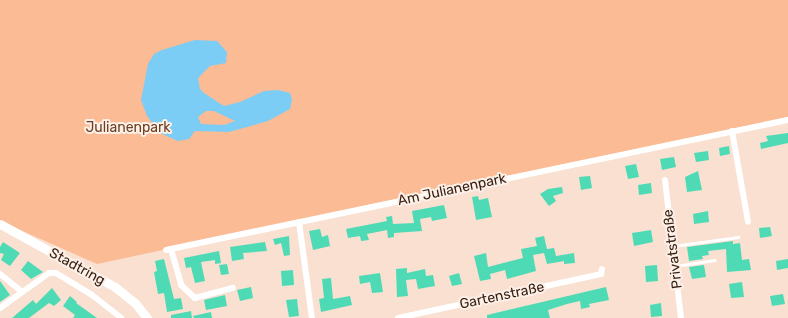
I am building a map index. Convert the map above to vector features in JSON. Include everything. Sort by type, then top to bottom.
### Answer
[{"type":"main road","name":"Stadtring","points":[[0,224],[115,287],[134,303],[147,318]]},
{"type":"street","name":"Am Julianenpark","points":[[233,288],[195,298],[178,279],[168,249],[788,120]]},
{"type":"street","points":[[732,131],[748,222]]},
{"type":"street","name":"Privatstraße","points":[[665,180],[681,318]]},
{"type":"street","points":[[299,222],[312,318]]},
{"type":"street","name":"Gartenstraße","points":[[398,318],[601,274],[602,269]]},
{"type":"street","points":[[0,308],[49,273],[56,273],[104,303],[121,318]]},
{"type":"street","points":[[0,274],[22,292]]},
{"type":"lane","points":[[673,246],[738,237]]},
{"type":"lane","points":[[675,266],[715,260]]},
{"type":"green space","name":"Julianenpark","points":[[0,0],[788,0],[788,117],[97,264],[0,221]]},
{"type":"water","points":[[195,40],[217,41],[227,52],[226,63],[210,66],[198,78],[200,89],[204,93],[224,106],[240,102],[264,91],[278,90],[290,93],[292,100],[290,109],[268,121],[229,132],[195,131],[189,139],[178,141],[160,133],[147,116],[141,100],[148,64],[154,54],[162,50]],"holes":[[[206,111],[214,111],[235,121],[224,125],[201,124],[198,117]]]},
{"type":"building","points":[[788,133],[788,143],[761,149],[760,143],[768,141],[766,136]]},
{"type":"building","points":[[729,146],[730,154],[720,156],[719,148]]},
{"type":"building","points":[[708,151],[709,160],[696,162],[694,153]]},
{"type":"building","points":[[674,157],[676,167],[662,170],[660,159]]},
{"type":"building","points":[[636,164],[639,177],[628,179],[625,166]]},
{"type":"building","points":[[698,171],[702,190],[687,192],[685,177]]},
{"type":"building","points":[[590,176],[592,188],[581,190],[579,177]]},
{"type":"building","points":[[651,183],[652,193],[639,195],[638,185]]},
{"type":"building","points":[[562,187],[563,193],[553,196],[556,201],[549,206],[540,194],[548,189]]},
{"type":"building","points":[[478,196],[479,200],[488,198],[492,217],[476,220],[472,197]]},
{"type":"building","points":[[444,205],[447,218],[432,221],[431,217],[420,219],[422,231],[394,233],[394,237],[388,238],[387,230],[367,234],[369,240],[361,241],[360,236],[348,238],[346,229],[387,221],[386,217],[392,216],[393,224],[414,223],[412,211]]},
{"type":"building","points":[[708,211],[709,222],[694,224],[693,214]]},
{"type":"building","points":[[770,227],[772,236],[760,238],[759,228]]},
{"type":"building","points":[[320,229],[322,237],[328,235],[330,246],[313,250],[309,231]]},
{"type":"building","points":[[651,230],[653,242],[634,246],[632,233]]},
{"type":"building","points":[[289,236],[290,255],[284,256],[281,243],[275,245],[273,239]]},
{"type":"building","points":[[544,236],[547,249],[554,248],[556,256],[574,253],[575,263],[564,264],[564,261],[547,264],[544,253],[533,255],[536,271],[507,279],[505,270],[490,274],[491,279],[480,281],[474,256],[486,253],[488,267],[523,258],[521,249],[537,246],[535,238]]},
{"type":"building","points":[[733,241],[733,244],[740,243],[742,260],[749,259],[751,270],[727,272],[726,249],[708,251],[709,255],[702,256],[703,259],[689,261],[687,247]]},
{"type":"building","points":[[3,242],[20,253],[10,266],[1,260],[4,254],[0,253],[0,247]]},
{"type":"building","points":[[265,242],[267,251],[243,253],[244,259],[232,261],[230,247]]},
{"type":"building","points":[[219,251],[221,263],[215,264],[215,260],[201,262],[205,281],[195,283],[191,267],[186,268],[184,258]]},
{"type":"building","points":[[164,259],[174,299],[181,298],[183,309],[167,312],[164,293],[158,294],[154,272],[157,271],[155,261]]},
{"type":"building","points":[[788,259],[788,268],[777,270],[776,261]]},
{"type":"building","points":[[28,261],[43,272],[31,279],[21,270]]},
{"type":"building","points":[[227,264],[229,274],[221,275],[219,265]]},
{"type":"building","points":[[657,265],[658,281],[646,282],[645,266]]},
{"type":"building","points":[[704,265],[706,277],[692,279],[689,267]]},
{"type":"building","points":[[407,268],[407,273],[425,269],[426,276],[433,275],[435,286],[418,289],[416,279],[406,280],[408,296],[397,297],[396,269]]},
{"type":"building","points":[[293,270],[294,285],[282,286],[281,271]]},
{"type":"building","points":[[380,273],[383,292],[372,293],[370,282],[360,284],[359,276]]},
{"type":"building","points":[[459,273],[462,284],[452,286],[449,276]]},
{"type":"building","points":[[331,278],[333,299],[350,296],[352,305],[321,312],[319,299],[324,298],[322,279]]},
{"type":"building","points":[[0,281],[10,295],[0,302]]},
{"type":"building","points":[[742,282],[744,297],[731,298],[729,284]]},
{"type":"building","points":[[251,287],[253,298],[240,301],[237,290]]},
{"type":"building","points":[[606,287],[609,300],[589,304],[590,307],[581,309],[580,301],[567,304],[548,310],[550,318],[487,318],[487,315]]},
{"type":"building","points":[[52,288],[61,300],[54,306],[49,303],[29,318],[12,318],[33,300],[36,304]]},
{"type":"building","points":[[783,294],[785,304],[772,306],[770,296]]},
{"type":"building","points":[[225,295],[227,306],[206,310],[204,300]]},
{"type":"building","points":[[70,296],[77,302],[76,303],[97,318],[73,318],[75,315],[63,306]]},
{"type":"building","points":[[297,299],[299,316],[289,317],[286,300]]},
{"type":"building","points":[[661,303],[662,316],[651,317],[650,305]]},
{"type":"building","points":[[191,311],[192,318],[171,318],[171,315]]},
{"type":"building","points":[[211,312],[212,318],[194,318],[193,316]]}]
